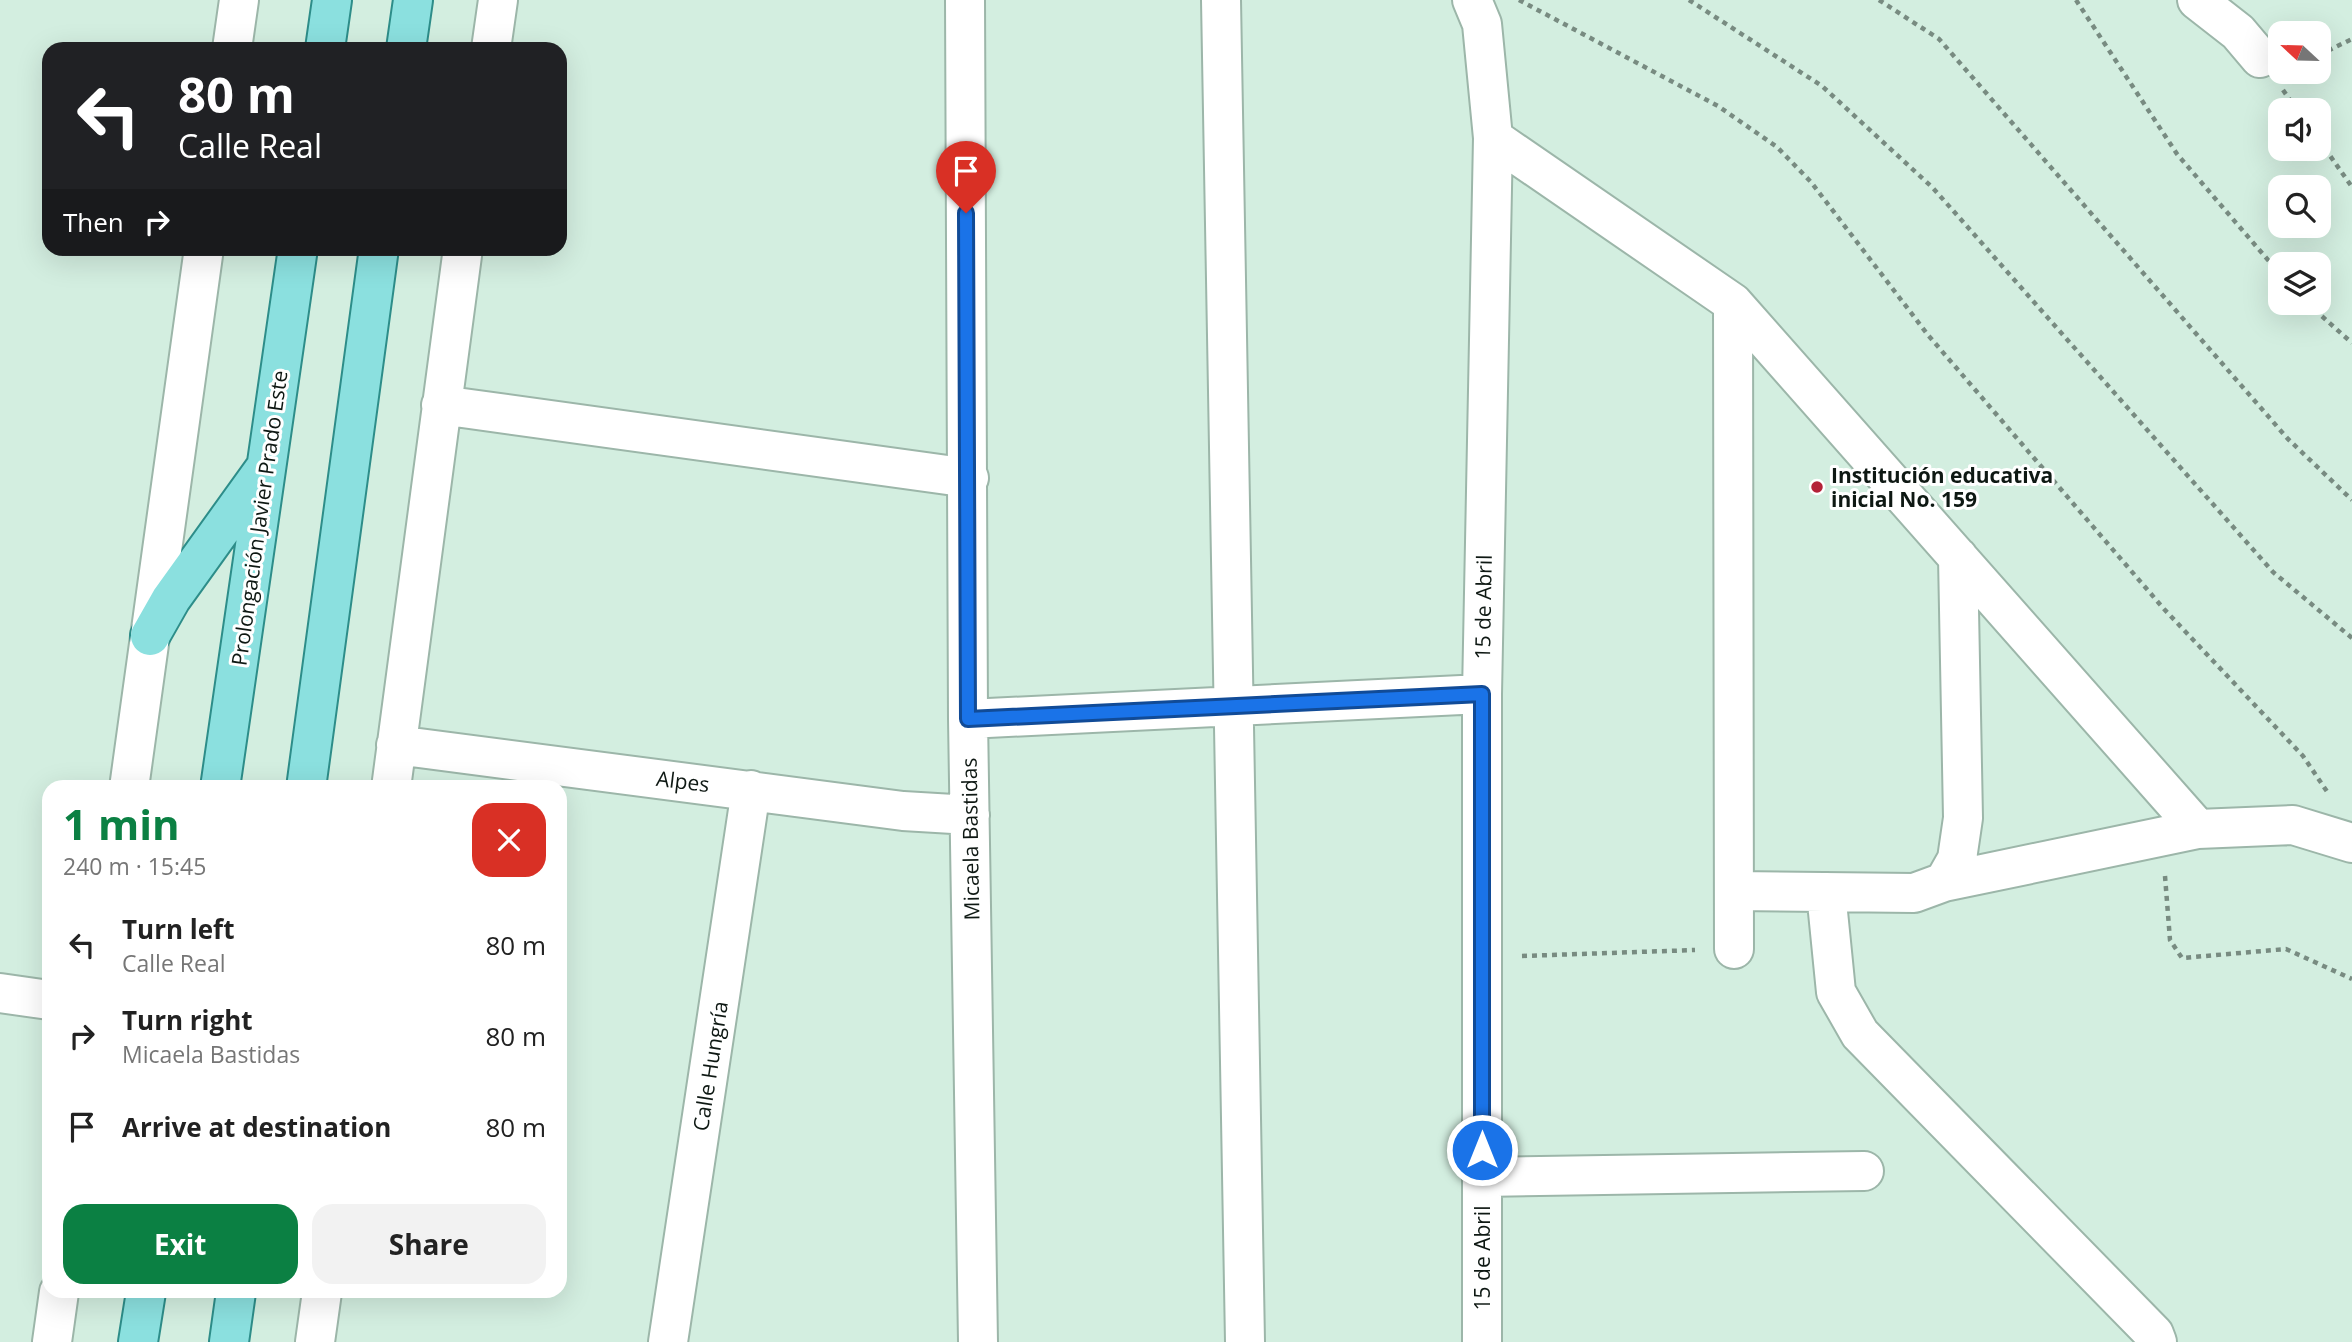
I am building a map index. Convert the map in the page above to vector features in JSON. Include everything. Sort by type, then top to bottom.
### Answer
[{"type":"main road","points":[[327,42],[332,0]]},
{"type":"main road","points":[[407,42],[413,0]]},
{"type":"main road","name":"Prolongación Javier Prado Este","points":[[221,780],[297,256]]},
{"type":"main road","points":[[307,780],[378,256]]},
{"type":"main road","points":[[149,636],[171,599],[268,463]]},
{"type":"main road","points":[[138,1342],[145,1298]]},
{"type":"main road","points":[[229,1342],[235,1298]]},
{"type":"street","points":[[233,42],[239,0]]},
{"type":"street","points":[[492,42],[498,0]]},
{"type":"street","name":"Micaela Bastidas","points":[[965,0],[968,719],[978,1342]]},
{"type":"street","points":[[1221,0],[1245,1342]]},
{"type":"street","name":"15 de Abril","points":[[1472,0],[1482,24],[1493,138],[1482,694],[1482,1342]]},
{"type":"street","points":[[2197,0],[2238,32],[2260,58]]},
{"type":"street","points":[[1493,138],[1733,303],[1958,557],[2180,833]]},
{"type":"street","points":[[130,780],[203,256]]},
{"type":"street","points":[[392,780],[462,256]]},
{"type":"street","points":[[1733,303],[1734,949]]},
{"type":"street","points":[[441,405],[968,478]]},
{"type":"street","points":[[1944,883],[1957,859],[1963,818],[1958,557]]},
{"type":"street","points":[[968,719],[1482,694]]},
{"type":"street","name":"Alpes","points":[[396,745],[903,811],[970,815]]},
{"type":"street","name":"Calle Hungría","points":[[668,1342],[751,790]]},
{"type":"street","points":[[1735,891],[1914,893],[1944,883],[2180,833],[2293,825],[2352,843]]},
{"type":"street","points":[[1826,892],[1836,992],[1860,1034],[2154,1334],[2157,1342]]},
{"type":"street","points":[[0,993],[42,999]]},
{"type":"street","points":[[1482,1177],[1864,1171]]},
{"type":"street","points":[[52,1342],[58,1298]]},
{"type":"street","points":[[315,1342],[321,1298]]},
{"type":"path","points":[[1519,0],[1718,106],[1777,148],[1811,182],[1928,335],[2164,609],[2303,756],[2331,797]]},
{"type":"path","points":[[1689,0],[1822,86],[1933,188],[2273,572],[2352,639]]},
{"type":"path","points":[[1879,0],[1939,39],[2288,439],[2352,500]]},
{"type":"path","points":[[2076,0],[2177,154],[2268,260]]},
{"type":"path","points":[[2331,49],[2352,39]]},
{"type":"path","points":[[2331,157],[2352,187]]},
{"type":"path","points":[[2320,315],[2352,343]]},
{"type":"path","points":[[2180,833],[2170,940],[2182,958],[2286,949],[2352,979]]},
{"type":"path","points":[[1482,958],[1734,949]]},
{"type":"place","name":"Institución educativa inicial No. 159","points":[[1817,487]]},
{"type":"route","points":[[966,213],[968,719],[1482,694],[1482,1150]]}]
